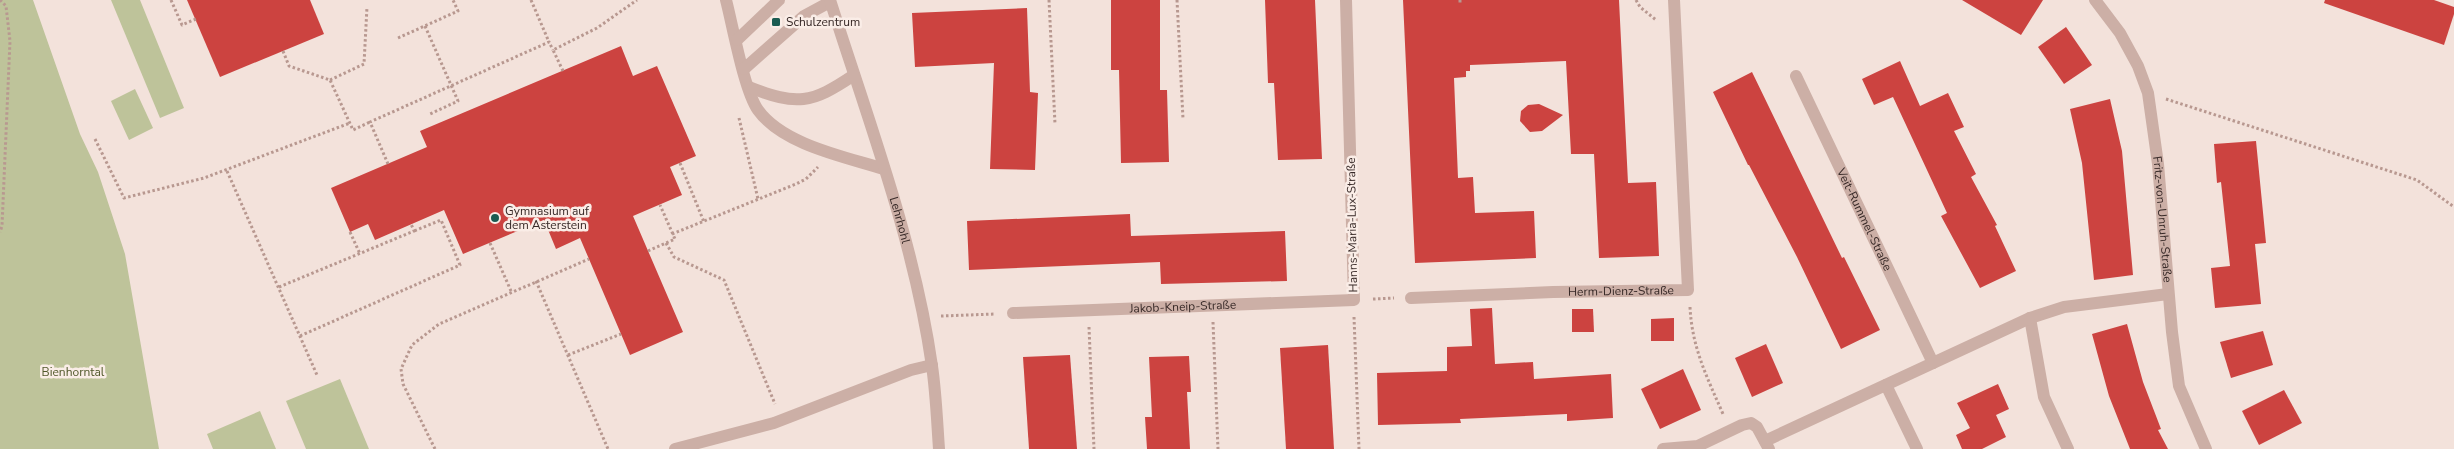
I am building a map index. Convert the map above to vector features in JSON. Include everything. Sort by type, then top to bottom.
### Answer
[{"type":"street","points":[[737,40],[779,0]]},
{"type":"street","name":"Hanns-Maria-Lux-Straße","points":[[1346,0],[1354,300]]},
{"type":"street","name":"Herm-Dienz-Straße","points":[[1411,298],[1553,292],[1688,290],[1674,0]]},
{"type":"street","name":"Fritz-von-Unruh-Straße","points":[[2095,0],[2120,33],[2138,66],[2148,93],[2158,164],[2168,294],[2179,386],[2206,449]]},
{"type":"street","points":[[744,68],[804,16],[830,1]]},
{"type":"street","name":"Lehrhohl","points":[[830,1],[884,169],[923,317],[932,365],[939,449]]},
{"type":"street","points":[[730,2],[749,87],[758,109],[771,124],[795,138],[827,151],[884,169]]},
{"type":"street","points":[[749,87],[784,99],[803,100],[824,94],[854,75]]},
{"type":"street","name":"Veit-Rummel-Straße","points":[[1796,76],[1933,363]]},
{"type":"street","points":[[1663,449],[1698,446],[1751,423],[1757,427],[1767,445],[1886,385],[2030,318],[2064,307],[2168,294]]},
{"type":"street","name":"Jakob-Kneip-Straße","points":[[1013,313],[1354,300]]},
{"type":"street","points":[[2030,318],[2044,397],[2068,449]]},
{"type":"street","points":[[675,449],[782,420],[912,370],[932,365]]},
{"type":"street","points":[[1886,385],[1916,449]]},
{"type":"path","points":[[0,0],[6,6],[10,41],[2,226],[0,232]]},
{"type":"path","points":[[171,0],[182,25],[196,19]]},
{"type":"path","points":[[398,38],[458,11],[453,0]]},
{"type":"path","points":[[531,0],[563,71]]},
{"type":"path","points":[[553,50],[597,28],[637,0]]},
{"type":"path","points":[[1049,0],[1055,124]]},
{"type":"path","points":[[1176,0],[1183,120]]},
{"type":"path","points":[[1636,0],[1640,7],[1654,20],[1674,22]]},
{"type":"path","points":[[283,51],[289,66],[330,80],[364,64],[367,7]]},
{"type":"path","points":[[425,26],[458,101],[430,114]]},
{"type":"path","points":[[330,80],[354,130],[549,42]]},
{"type":"path","points":[[2148,93],[2416,180],[2454,207]]},
{"type":"path","points":[[370,122],[388,164]]},
{"type":"path","points":[[95,139],[124,198],[187,184],[350,123]]},
{"type":"path","points":[[672,234],[806,179],[820,165],[827,151]]},
{"type":"path","points":[[680,163],[704,222]]},
{"type":"path","points":[[227,170],[317,375]]},
{"type":"path","points":[[648,251],[675,239],[660,205]]},
{"type":"path","points":[[279,288],[441,220],[460,265],[300,336]]},
{"type":"path","points":[[411,224],[414,232]]},
{"type":"path","points":[[350,232],[360,254]]},
{"type":"path","points":[[490,243],[511,291]]},
{"type":"path","points":[[666,243],[674,257],[724,280],[782,420]]},
{"type":"path","points":[[435,449],[403,384],[401,368],[412,344],[439,324],[511,291],[589,259]]},
{"type":"path","points":[[536,281],[608,449]]},
{"type":"path","points":[[1688,290],[1691,331],[1697,354],[1731,431]]},
{"type":"path","points":[[1354,300],[1411,298]]},
{"type":"path","name":"Hanns-Maria-Lux-Straße","points":[[1354,300],[1359,449]]},
{"type":"path","points":[[1213,306],[1218,449]]},
{"type":"path","points":[[1088,311],[1094,449]]},
{"type":"path","points":[[923,317],[1013,313]]},
{"type":"path","points":[[568,355],[621,334]]},
{"type":"green space","name":"Bienhorntal","points":[[0,0],[33,0],[80,134],[98,172],[125,254],[159,449],[0,449]]},
{"type":"green space","points":[[111,0],[140,0],[184,108],[160,118]]},
{"type":"green space","points":[[135,89],[153,128],[129,140],[111,101]]},
{"type":"green space","points":[[340,379],[369,449],[306,449],[286,401]]},
{"type":"green space","points":[[260,411],[276,449],[213,449],[207,434]]},
{"type":"building","points":[[187,0],[310,0],[324,34],[220,77]]},
{"type":"building","points":[[1111,0],[1160,0],[1160,90],[1167,90],[1169,162],[1121,163],[1119,70],[1111,70]]},
{"type":"building","points":[[1265,0],[1315,0],[1322,159],[1278,160],[1274,83],[1268,83]]},
{"type":"building","points":[[1403,0],[1619,0],[1628,183],[1656,182],[1659,256],[1599,258],[1594,154],[1571,154],[1566,61],[1470,65],[1470,71],[1466,71],[1466,77],[1454,78],[1458,178],[1473,177],[1475,213],[1534,211],[1536,258],[1415,263]]},
{"type":"building","points":[[1962,0],[2043,0],[2021,35]]},
{"type":"building","points":[[2325,0],[2434,0],[2454,7],[2454,14],[2444,45],[2324,3]]},
{"type":"building","points":[[1027,8],[1030,92],[1038,93],[1035,170],[990,169],[994,63],[915,67],[912,13]]},
{"type":"building","points":[[2066,27],[2092,65],[2064,84],[2038,47]]},
{"type":"building","points":[[621,46],[633,76],[657,66],[696,156],[670,167],[682,195],[633,216],[683,332],[630,355],[580,238],[556,249],[544,220],[463,254],[444,210],[375,240],[368,224],[350,232],[331,188],[427,147],[420,131]]},
{"type":"building","points":[[1900,61],[1920,106],[1948,93],[1964,127],[1954,131],[1976,174],[1971,177],[1997,225],[1995,226],[2016,271],[1980,288],[1941,216],[1947,213],[1893,97],[1874,105],[1862,79]]},
{"type":"building","points":[[1752,72],[1842,258],[1844,257],[1880,330],[1841,349],[1797,257],[1748,165],[1713,92]]},
{"type":"building","points":[[2110,99],[2122,151],[2133,275],[2094,280],[2082,163],[2070,109]]},
{"type":"building","points":[[1539,104],[1563,115],[1542,131],[1530,132],[1520,121],[1521,111],[1528,105]]},
{"type":"building","points":[[2256,141],[2266,243],[2255,244],[2261,304],[2215,308],[2211,268],[2230,266],[2221,182],[2217,183],[2214,144]]},
{"type":"building","points":[[1130,214],[1131,236],[1285,231],[1287,281],[1161,284],[1160,262],[969,270],[967,221]]},
{"type":"building","points":[[1492,308],[1495,364],[1533,362],[1534,379],[1611,374],[1613,418],[1567,421],[1567,414],[1460,419],[1461,423],[1378,425],[1377,373],[1447,371],[1447,347],[1472,346],[1470,309]]},
{"type":"building","points":[[1572,309],[1593,309],[1594,332],[1572,332]]},
{"type":"building","points":[[1674,318],[1674,341],[1651,341],[1651,319]]},
{"type":"building","points":[[2127,324],[2143,382],[2161,429],[2158,430],[2168,449],[2130,449],[2109,396],[2092,334]]},
{"type":"building","points":[[2263,331],[2273,365],[2231,378],[2220,342]]},
{"type":"building","points":[[1766,344],[1783,383],[1752,397],[1735,358]]},
{"type":"building","points":[[1328,345],[1334,449],[1286,449],[1280,348]]},
{"type":"building","points":[[1070,355],[1077,449],[1029,449],[1023,357]]},
{"type":"building","points":[[1189,356],[1191,392],[1187,392],[1190,449],[1147,449],[1145,417],[1152,417],[1149,357]]},
{"type":"building","points":[[1683,369],[1701,410],[1660,429],[1641,389]]},
{"type":"building","points":[[1998,384],[2009,409],[1996,415],[2006,437],[1982,449],[1962,449],[1956,435],[1970,428],[1957,403]]},
{"type":"building","points":[[2284,390],[2302,423],[2259,445],[2242,411]]},
{"type":"place","name":"Schulzentrum","points":[[776,22]]},
{"type":"place","name":"Gymnasium auf dem Asterstein","points":[[495,218]]}]
